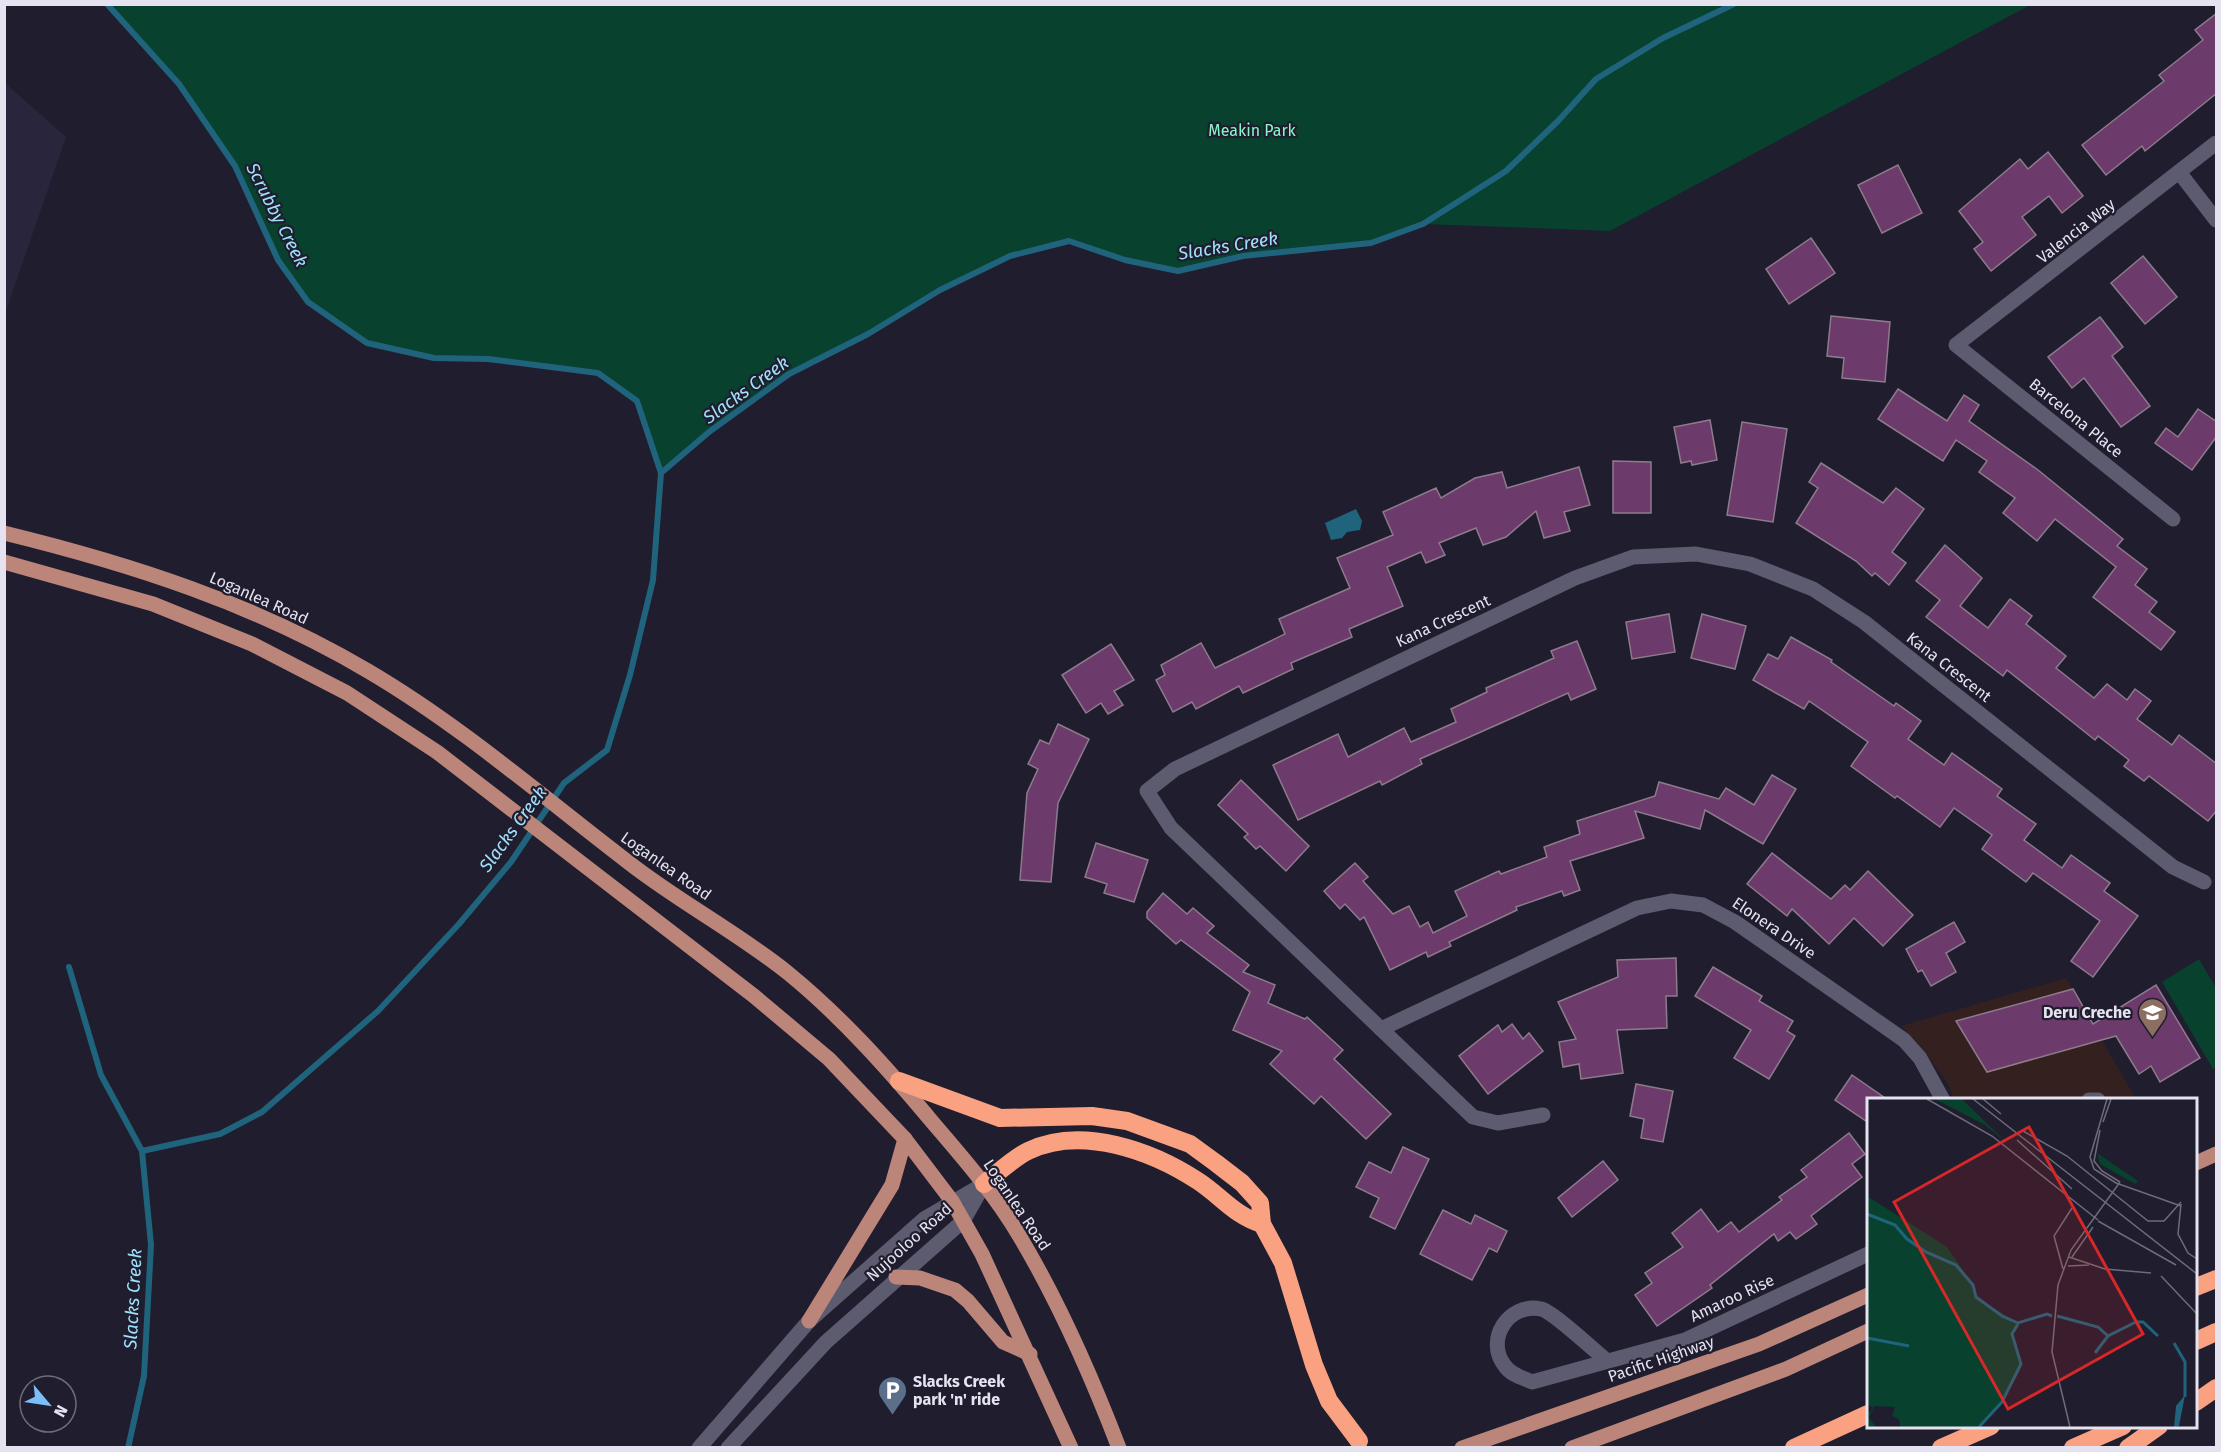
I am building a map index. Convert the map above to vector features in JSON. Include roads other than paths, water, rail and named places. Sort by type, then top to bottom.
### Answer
[{"type":"highway","points":[[898,1082],[1000,1118],[1092,1116],[1127,1121],[1190,1144],[1242,1183],[1260,1203],[1262,1224],[1283,1263],[1314,1365],[1329,1401],[1359,1441]]},
{"type":"highway","points":[[984,1184],[1028,1151],[1049,1144],[1093,1142],[1120,1146],[1176,1168],[1219,1196],[1244,1218],[1262,1224]]},
{"type":"highway","points":[[2197,1287],[2217,1279]]},
{"type":"highway","points":[[2197,1341],[2217,1332]]},
{"type":"highway","points":[[2197,1396],[2217,1388]]},
{"type":"highway","points":[[2197,1401],[2217,1388]]},
{"type":"highway","points":[[1794,1448],[1867,1415]]},
{"type":"highway","points":[[1941,1448],[1986,1428]]},
{"type":"highway","points":[[2073,1448],[2118,1428]]},
{"type":"highway","points":[[2128,1448],[2156,1428]]},
{"type":"main road","name":"Loganlea Road","points":[[4,533],[167,578],[271,620],[367,670],[454,728],[651,880],[748,943],[790,975],[898,1082],[984,1184],[1019,1235],[1057,1303],[1099,1395],[1119,1448]]},
{"type":"main road","points":[[4,561],[153,604],[252,644],[346,693],[438,752],[754,996],[830,1059],[905,1139],[952,1201],[982,1254],[1030,1354],[1071,1448]]},
{"type":"main road","points":[[809,1321],[892,1185],[905,1139]]},
{"type":"main road","points":[[2197,1163],[2217,1154]]},
{"type":"main road","points":[[896,1277],[920,1278],[955,1290],[968,1301],[1003,1342],[1030,1354]]},
{"type":"main road","name":"Pacific Highway","points":[[1462,1448],[1759,1344],[1867,1296]]},
{"type":"main road","points":[[1572,1448],[1786,1369],[1867,1332]]},
{"type":"street","name":"Valencia Way","points":[[1956,345],[2217,143]]},
{"type":"street","points":[[2180,172],[2217,220]]},
{"type":"street","name":"Barcelona Place","points":[[1956,345],[2173,519]]},
{"type":"street","name":"Kana Crescent","points":[[1543,1115],[1498,1123],[1473,1117],[1171,828],[1147,791],[1175,769],[1575,578],[1633,557],[1696,554],[1750,564],[1813,589],[1864,622],[2173,867],[2204,882]]},
{"type":"street","name":"Elonera Drive","points":[[1381,1029],[1637,908],[1671,901],[1703,905],[1735,922],[1904,1040],[1920,1058],[1942,1098]]},
{"type":"street","name":"Nujooloo Road","points":[[699,1448],[809,1321],[924,1219],[984,1184]]},
{"type":"street","name":"Nujooloo Road","points":[[728,1448],[826,1342],[896,1277],[963,1221],[984,1184]]},
{"type":"street","name":"Amaroo Rise","points":[[1606,1360],[1543,1309],[1528,1309],[1514,1313],[1504,1322],[1498,1336],[1498,1352],[1504,1366],[1515,1375],[1532,1382],[1685,1340],[1867,1255]]},
{"type":"water","points":[[1356,509],[1362,521],[1360,530],[1347,532],[1342,538],[1331,540],[1325,523]]},
{"type":"waterway","name":"Slacks Creek","points":[[107,4],[179,84],[235,166],[278,260],[308,302],[367,343],[434,358],[488,359],[598,373],[637,401],[661,473],[653,580],[630,675],[607,750],[564,783],[511,862],[459,924],[378,1011],[262,1112],[220,1134],[142,1151]]},
{"type":"waterway","name":"Slacks Creek","points":[[661,473],[709,432],[789,374],[868,334],[940,290],[1010,256],[1069,241],[1125,260],[1178,271],[1243,256],[1371,243],[1423,224],[1506,171],[1558,121],[1596,79],[1663,38],[1734,4]]},
{"type":"waterway","name":"Slacks Creek","points":[[69,967],[101,1075],[142,1151],[151,1245],[144,1376],[128,1448]]},
{"type":"place","name":"Deru Creche","points":[[2152,1038]]},
{"type":"place","name":"Slacks Creek park 'n' ride","points":[[892,1416]]},
{"type":"park label","name":"Meakin Park","points":[[1252,130]]},
{"type":"water label","name":"Scrubby Creek","points":[[277,215]]}]
